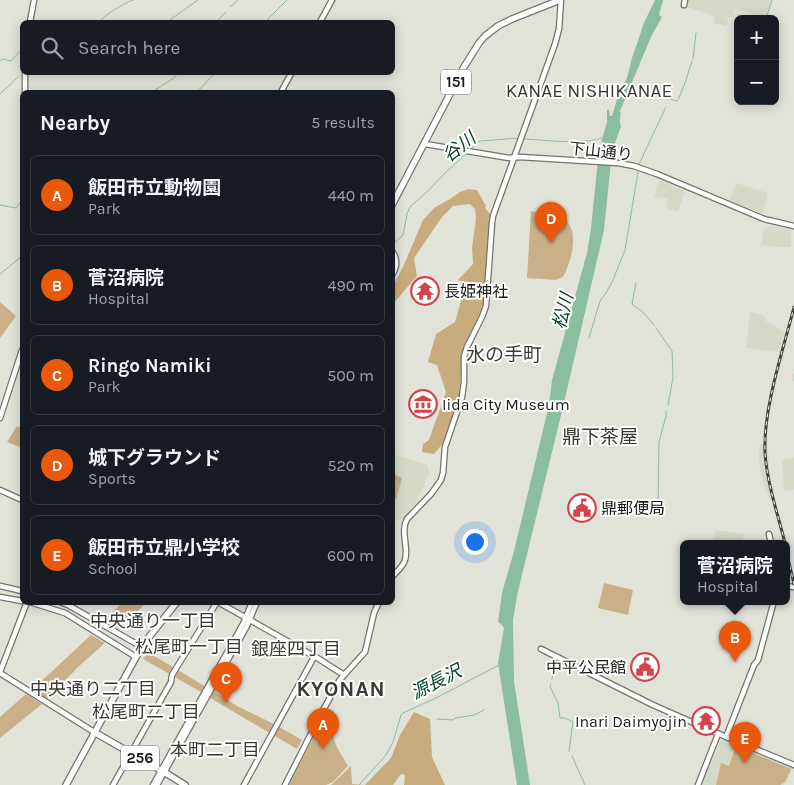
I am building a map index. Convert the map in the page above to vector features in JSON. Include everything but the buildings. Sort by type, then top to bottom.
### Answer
[{"type":"highway","name":"151","points":[[395,199],[464,67],[484,36],[512,19],[561,0]]},
{"type":"highway","points":[[66,785],[145,642],[175,605]]},
{"type":"highway","name":"256","points":[[94,732],[185,785]]},
{"type":"street","points":[[30,20],[34,0]]},
{"type":"street","points":[[321,20],[332,0]]},
{"type":"street","points":[[395,574],[403,565],[405,559],[405,522],[437,486],[443,473],[445,447],[462,397],[464,357],[486,306],[492,223],[558,37],[561,0]]},
{"type":"street","points":[[25,75],[25,90]]},
{"type":"street","points":[[282,90],[290,75]]},
{"type":"street","name":"下山通り","points":[[425,144],[509,158],[589,161],[634,166],[764,219],[794,226]]},
{"type":"street","points":[[0,418],[20,356]]},
{"type":"street","points":[[0,490],[20,499]]},
{"type":"street","points":[[768,534],[770,540]]},
{"type":"street","points":[[0,586],[20,591]]},
{"type":"street","points":[[0,597],[20,601]]},
{"type":"street","points":[[27,605],[0,673],[94,732]]},
{"type":"street","points":[[38,605],[65,613],[136,657]]},
{"type":"street","points":[[68,605],[142,647]]},
{"type":"street","points":[[113,785],[171,682],[172,675],[215,605]]},
{"type":"street","points":[[222,605],[344,675]]},
{"type":"street","points":[[247,620],[251,605]]},
{"type":"street","points":[[157,785],[255,605]]},
{"type":"street","points":[[285,785],[328,701],[344,675],[364,652],[377,605]]},
{"type":"street","points":[[726,737],[754,665],[758,660],[773,605]]},
{"type":"street","points":[[541,649],[653,705],[794,765]]},
{"type":"street","points":[[244,785],[314,657]]},
{"type":"street","points":[[698,785],[718,734]]},
{"type":"street","points":[[153,785],[163,771]]},
{"type":"shaded area","points":[[655,0],[663,0],[659,15],[662,17],[651,37],[620,111],[621,126],[612,152],[604,230],[518,591],[513,620],[514,681],[530,785],[517,785],[498,663],[504,628],[498,622],[502,593],[549,405],[552,380],[587,253],[599,150],[607,122],[607,110],[609,110],[610,116],[612,116],[619,87],[620,92],[627,78],[643,25]]},
{"type":"shaded area","points":[[688,0],[771,0],[767,15],[755,15],[734,9],[731,18],[721,16],[728,19],[726,26],[713,23],[715,16],[687,7]]},
{"type":"shaded area","points":[[661,181],[685,191],[678,212],[666,208],[668,199],[654,197],[658,182]]},
{"type":"shaded area","points":[[736,183],[768,193],[763,212],[760,213],[729,201]]},
{"type":"shaded area","points":[[468,189],[477,190],[486,206],[485,208],[490,214],[484,302],[465,344],[459,396],[444,442],[434,454],[422,452],[423,444],[429,440],[446,392],[437,365],[428,362],[436,334],[455,322],[466,283],[458,280],[473,264],[472,248],[476,218],[475,209],[470,204],[453,206],[442,217],[414,258],[417,276],[395,302],[395,282],[423,220],[434,208]]},
{"type":"shaded area","points":[[531,211],[563,218],[572,230],[573,246],[569,263],[563,277],[556,280],[527,278]]},
{"type":"shaded area","points":[[770,226],[791,230],[791,247],[761,245],[764,229]]},
{"type":"shaded area","points":[[0,302],[16,316],[0,338]]},
{"type":"shaded area","points":[[750,312],[762,315],[766,318],[766,321],[784,332],[779,352],[746,348]]},
{"type":"shaded area","points":[[17,426],[20,428],[20,447],[7,442]]},
{"type":"shaded area","points":[[767,443],[771,480],[776,499],[770,501],[760,471],[759,456],[760,444]]},
{"type":"shaded area","points":[[395,455],[427,465],[429,473],[417,501],[402,519],[395,520]]},
{"type":"shaded area","points":[[794,458],[794,490],[784,491],[782,459]]},
{"type":"shaded area","points":[[395,475],[402,478],[395,500]]},
{"type":"shaded area","points":[[715,530],[744,534],[743,540],[713,540]]},
{"type":"shaded area","points":[[604,583],[633,590],[628,615],[598,608]]},
{"type":"shaded area","points":[[120,605],[144,605],[119,629],[104,620]]},
{"type":"shaded area","points":[[91,635],[105,643],[47,699],[34,691],[33,689]]},
{"type":"shaded area","points":[[148,652],[239,707],[302,740],[297,749],[143,659]]},
{"type":"shaded area","points":[[26,694],[42,704],[0,738],[0,717]]},
{"type":"shaded area","points":[[414,712],[430,719],[432,757],[445,785],[404,785],[405,775],[401,774],[393,785],[365,785],[391,758],[400,735]]},
{"type":"shaded area","points":[[324,717],[332,721],[335,743],[348,766],[333,782],[326,785],[289,785]]},
{"type":"shaded area","points":[[724,740],[793,768],[786,783],[783,785],[702,785],[708,766],[720,741]]},
{"type":"shaded area","points":[[736,746],[791,769],[785,782],[780,785],[716,785],[721,763],[729,766]]},
{"type":"shaded area","points":[[351,766],[352,784],[365,785],[331,785]]},
{"type":"waterway","points":[[101,20],[106,15],[133,0]]},
{"type":"waterway","points":[[170,20],[198,0]]},
{"type":"waterway","points":[[230,7],[238,0]]},
{"type":"waterway","points":[[267,20],[287,0]]},
{"type":"waterway","points":[[767,15],[772,0]]},
{"type":"waterway","points":[[218,20],[226,12]]},
{"type":"waterway","points":[[693,59],[696,33]]},
{"type":"waterway","points":[[0,61],[3,59],[11,61],[20,51]]},
{"type":"waterway","points":[[670,99],[678,100],[692,61]]},
{"type":"waterway","points":[[155,90],[176,75]]},
{"type":"waterway","points":[[199,90],[213,75]]},
{"type":"waterway","points":[[0,94],[18,77]]},
{"type":"waterway","points":[[639,164],[666,107]]},
{"type":"waterway","name":"谷川","points":[[470,150],[480,141],[520,138]]},
{"type":"waterway","name":"谷川","points":[[524,139],[574,142],[602,138]]},
{"type":"waterway","name":"谷川","points":[[395,242],[403,235],[410,207],[467,153]]},
{"type":"waterway","points":[[589,338],[600,301],[613,280],[625,250],[638,172]]},
{"type":"waterway","points":[[0,205],[16,208],[20,203]]},
{"type":"waterway","points":[[0,274],[20,258]]},
{"type":"waterway","points":[[636,283],[632,304],[644,313],[654,325]]},
{"type":"waterway","points":[[656,328],[672,351],[673,378],[668,405]]},
{"type":"waterway","points":[[794,374],[794,381]]},
{"type":"waterway","points":[[658,506],[659,442],[666,411]]},
{"type":"waterway","points":[[552,679],[554,664]]},
{"type":"waterway","name":"源長沢","points":[[359,785],[386,755],[393,742],[403,713],[499,665]]},
{"type":"waterway","points":[[551,684],[550,687],[558,703],[560,718],[573,722],[569,751]]},
{"type":"waterway","points":[[437,719],[453,720],[474,715],[484,710]]},
{"type":"waterway","points":[[572,756],[585,785]]},
{"type":"railway","points":[[784,540],[768,476],[765,436],[770,399],[794,307]]},
{"type":"railway","points":[[790,567],[794,584]]},
{"type":"place","name":"城下グラウンド","points":[[551,243]]},
{"type":"place","name":"長姫神社","points":[[425,291]]},
{"type":"place","name":"Iida City Museum","points":[[423,404]]},
{"type":"place","name":"鼎郵便局","points":[[582,508]]},
{"type":"place","name":"菅沼病院","points":[[735,662]]},
{"type":"place","name":"中平公民館","points":[[645,667]]},
{"type":"place","name":"Ringo Namiki","points":[[226,703]]},
{"type":"place","name":"Inari Daimyojin","points":[[706,721]]},
{"type":"place","name":"飯田市立動物園","points":[[323,749]]},
{"type":"place","name":"飯田市立鼎小学校","points":[[745,763]]},
{"type":"district","name":"KANAE NISHIKANAE","points":[[589,90]]},
{"type":"district","name":"水の手町","points":[[504,354]]},
{"type":"district","name":"鼎下茶屋","points":[[600,436]]},
{"type":"district","name":"中央通り一丁目","points":[[153,621]]},
{"type":"district","name":"松尾町一丁目","points":[[189,647]]},
{"type":"district","name":"銀座四丁目","points":[[296,649]]},
{"type":"district","name":"中央通り二丁目","points":[[93,689]]},
{"type":"district","name":"KYONAN","points":[[341,689]]},
{"type":"district","name":"松尾町二丁目","points":[[146,712]]},
{"type":"district","name":"本町二丁目","points":[[215,750]]},
{"type":"water label","name":"松川","points":[[563,311]]}]
